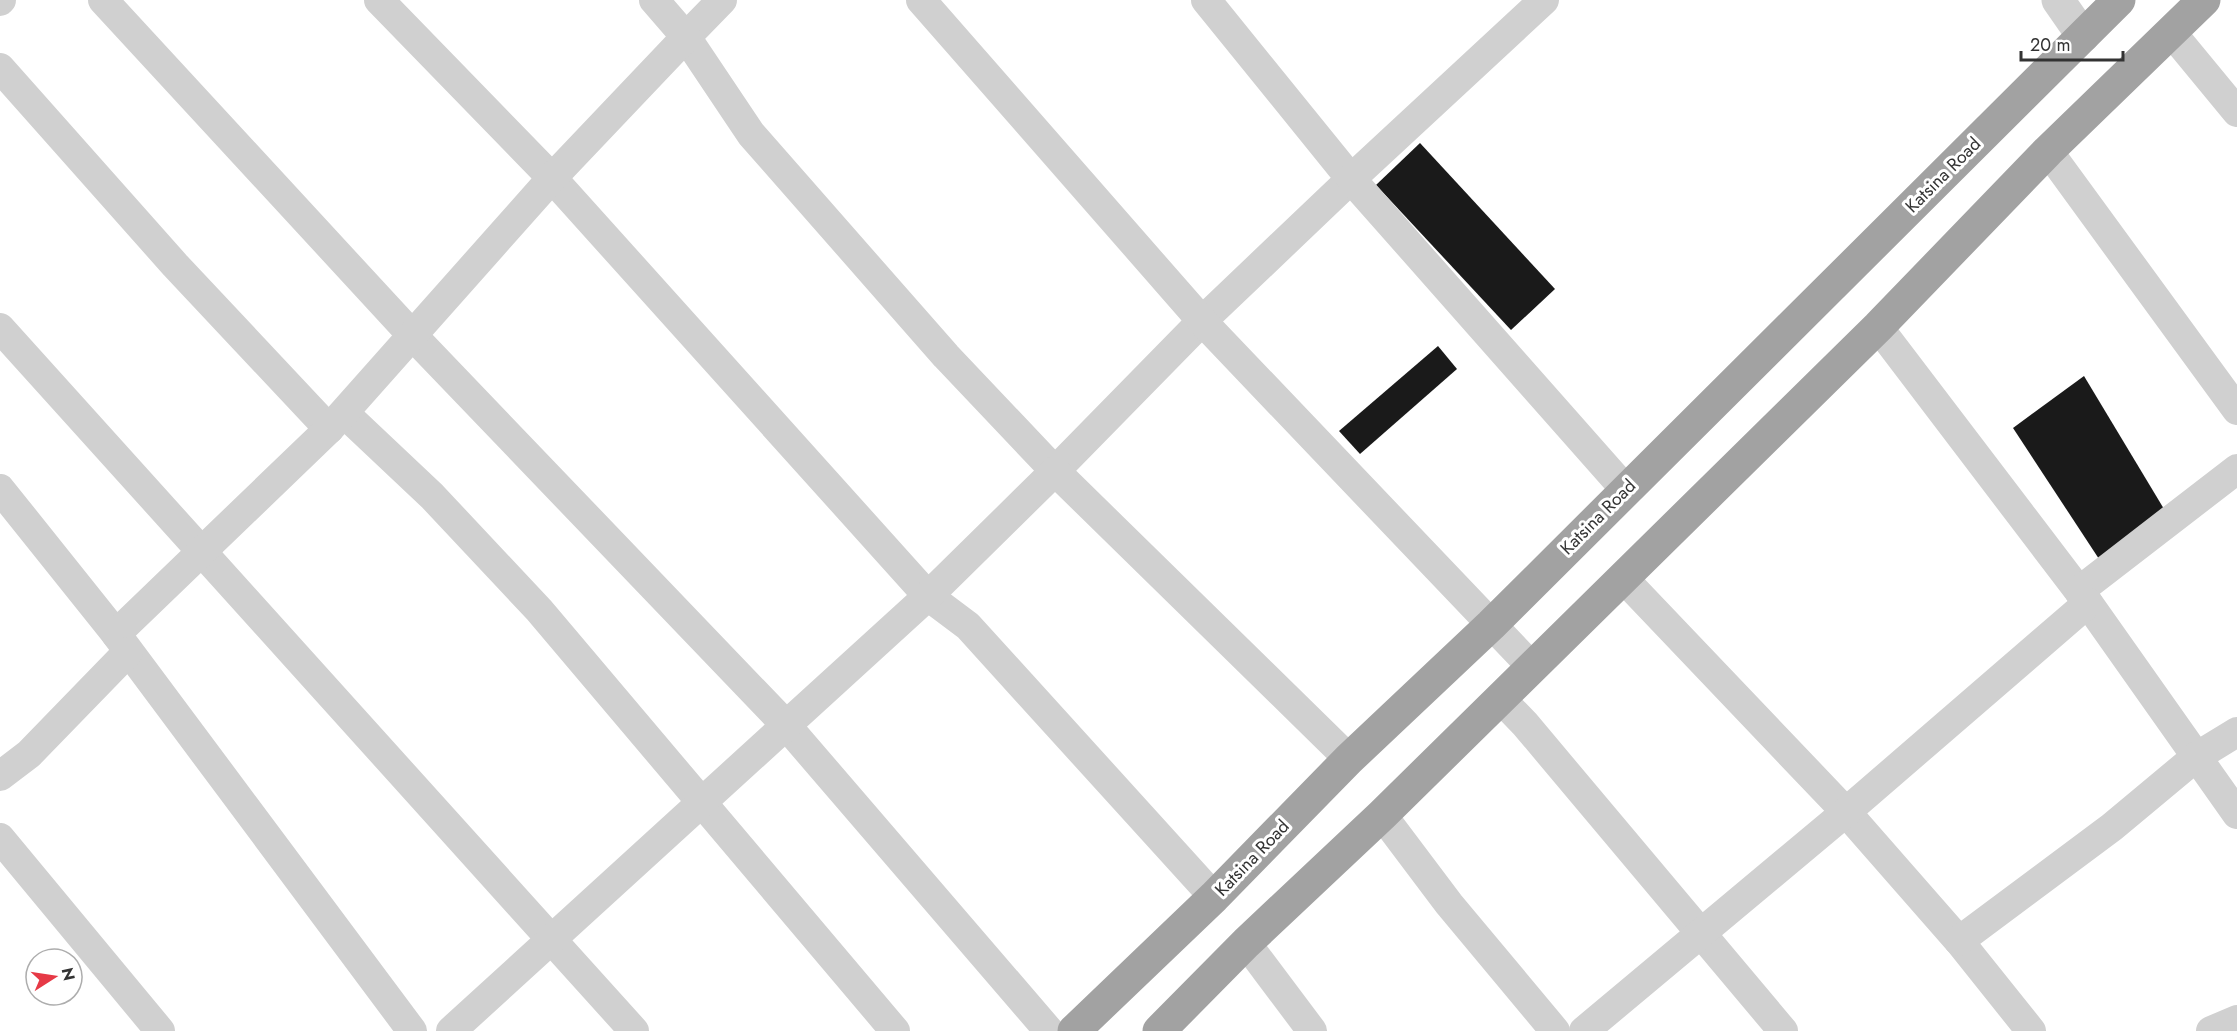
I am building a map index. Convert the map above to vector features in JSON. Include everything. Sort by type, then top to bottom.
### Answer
[{"type":"highway","name":"Katsina Road","points":[[1074,1031],[1214,897],[1349,759],[1491,625],[1625,489],[2120,0]]},
{"type":"highway","points":[[1159,1031],[1246,943],[1382,815],[1878,327],[2048,151],[2204,0]]},
{"type":"street","points":[[103,0],[413,336],[785,724],[1049,1031]]},
{"type":"street","points":[[379,0],[552,178],[928,596],[968,626],[1214,897]]},
{"type":"street","points":[[654,0],[686,37],[751,134],[946,356],[1055,471],[1349,759]]},
{"type":"street","points":[[0,776],[29,754],[202,551],[336,421],[552,178],[722,0]]},
{"type":"street","points":[[921,0],[1202,321],[1532,667]]},
{"type":"street","points":[[452,1031],[699,802],[928,596],[1202,321],[1351,178],[1544,0]]},
{"type":"street","points":[[2058,0],[2083,36]]},
{"type":"street","points":[[1211,1],[1351,178],[1625,489]]},
{"type":"street","points":[[2171,32],[2237,112]]},
{"type":"street","points":[[0,68],[175,266],[336,421],[432,496],[540,610],[699,802],[895,1031]]},
{"type":"street","points":[[2048,151],[2237,410]]},
{"type":"street","points":[[1878,327],[2084,597],[2237,814]]},
{"type":"street","points":[[0,328],[633,1031]]},
{"type":"street","points":[[1584,1031],[1846,812],[2084,597],[2237,469]]},
{"type":"street","points":[[0,489],[122,643],[412,1031]]},
{"type":"street","points":[[1623,578],[1846,812],[1959,941],[2031,1031]]},
{"type":"street","points":[[1500,698],[1525,724],[1699,934],[1783,1031]]},
{"type":"street","points":[[1959,941],[2112,827],[2196,757],[2237,732]]},
{"type":"street","points":[[1382,815],[1449,904],[1554,1031]]},
{"type":"street","points":[[0,838],[160,1031]]},
{"type":"street","points":[[1246,943],[1312,1031]]},
{"type":"street","points":[[2211,1031],[2237,1020]]},
{"type":"building","points":[[1420,143],[1555,289],[1511,330],[1376,185]]},
{"type":"building","points":[[1438,346],[1457,369],[1360,454],[1339,431]]},
{"type":"building","points":[[2084,376],[2164,509],[2101,562],[2013,428]]}]
